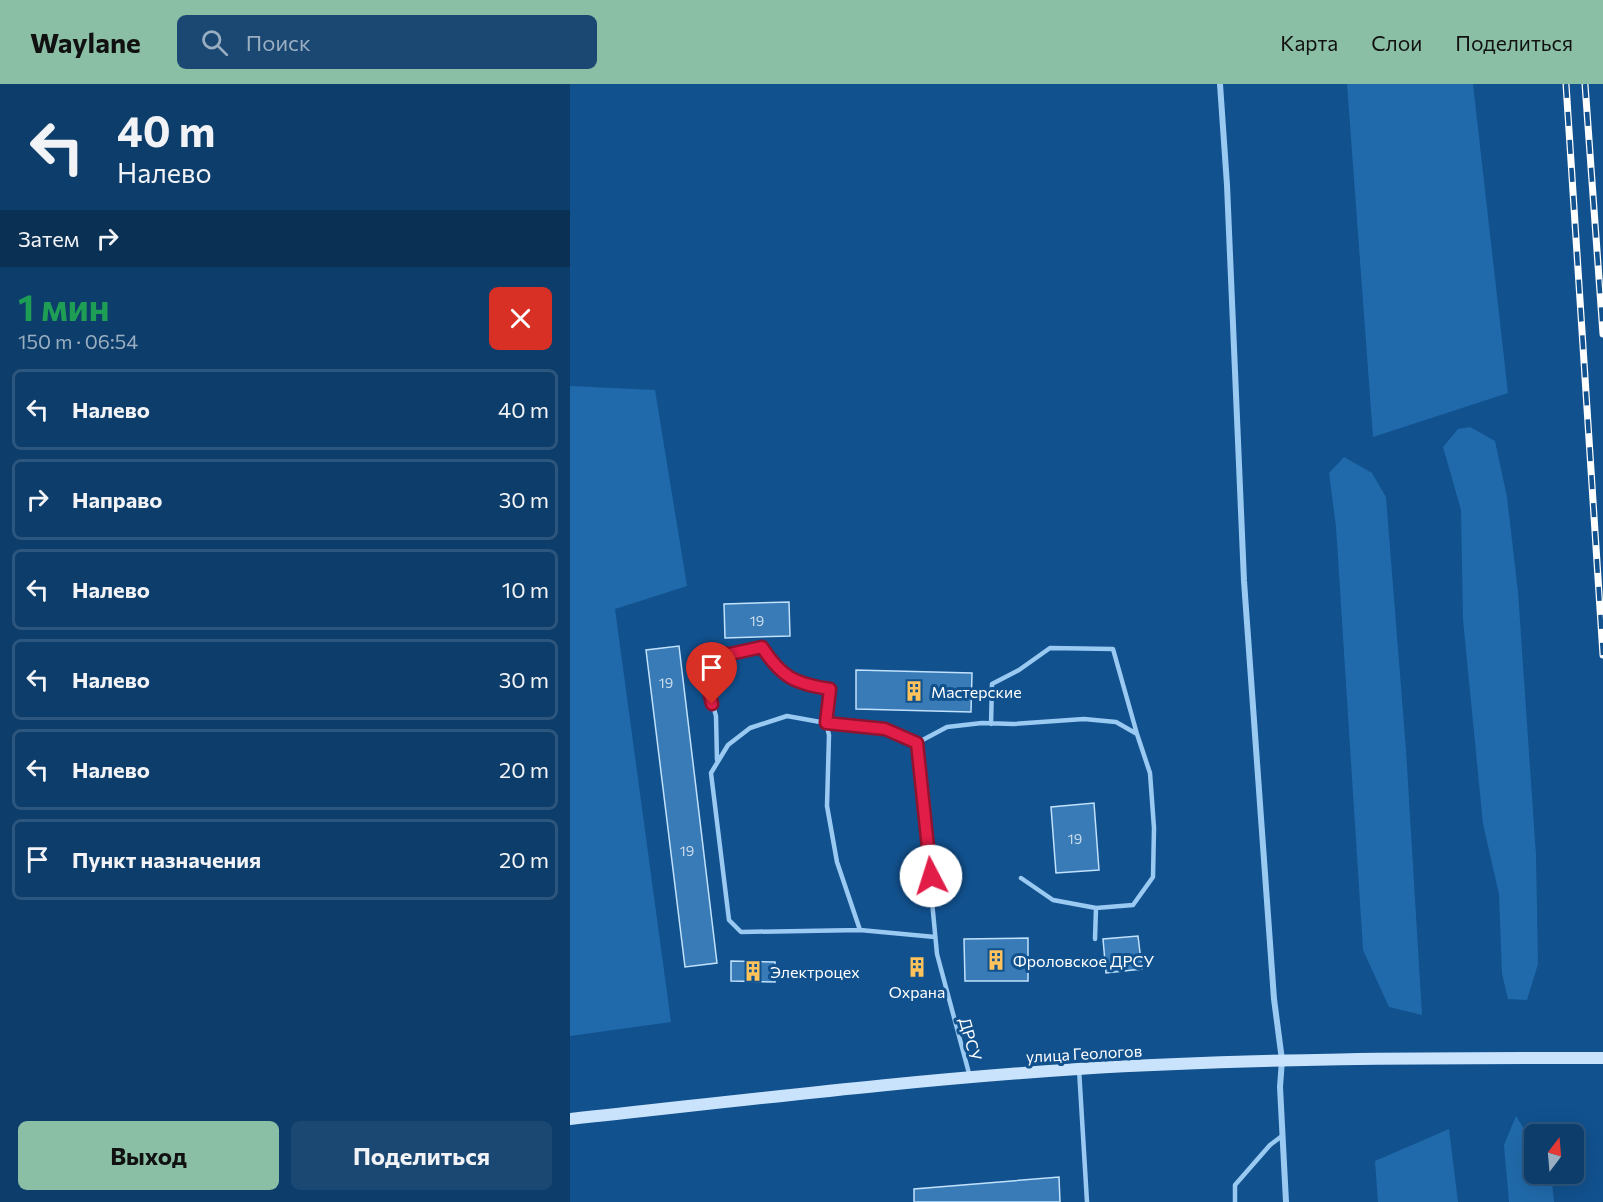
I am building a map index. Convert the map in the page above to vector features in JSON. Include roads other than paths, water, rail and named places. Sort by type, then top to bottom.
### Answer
[{"type":"street","points":[[1220,84],[1227,185],[1245,593],[1274,999],[1282,1060],[1280,1087],[1286,1202]]},
{"type":"street","name":"улица Геологов","points":[[570,1119],[970,1077],[1079,1069],[1282,1060],[1603,1058]]},
{"type":"lane","points":[[717,763],[716,716],[709,691],[710,653],[730,654],[762,647],[774,666],[800,684],[830,689],[826,723],[829,735],[827,807],[837,862],[860,930]]},
{"type":"lane","points":[[991,724],[992,684],[1019,670],[1050,648],[1113,649],[1150,772],[1154,828],[1153,877],[1133,904],[1096,909],[1053,900],[1021,878]]},
{"type":"lane","points":[[935,937],[860,930],[741,932],[729,920],[711,773],[728,745],[750,728],[787,716],[826,723],[885,729],[917,743],[947,727],[1084,719],[1116,722],[1137,734]]},
{"type":"lane","name":"ДРСУ","points":[[917,743],[935,937],[944,991],[970,1077]]},
{"type":"lane","points":[[1095,939],[1096,909]]},
{"type":"lane","points":[[1079,1069],[1086,1202]]},
{"type":"lane","points":[[1235,1202],[1235,1185],[1270,1145],[1282,1136]]},
{"type":"railway","points":[[1566,84],[1603,655]]},
{"type":"railway","points":[[1585,84],[1603,334]]},
{"type":"place","name":"Мастерские","points":[[914,691]]},
{"type":"place","name":"Фроловское ДРСУ","points":[[996,960]]},
{"type":"place","name":"Охрана","points":[[917,967]]},
{"type":"place","name":"Электроцех","points":[[753,971]]}]
